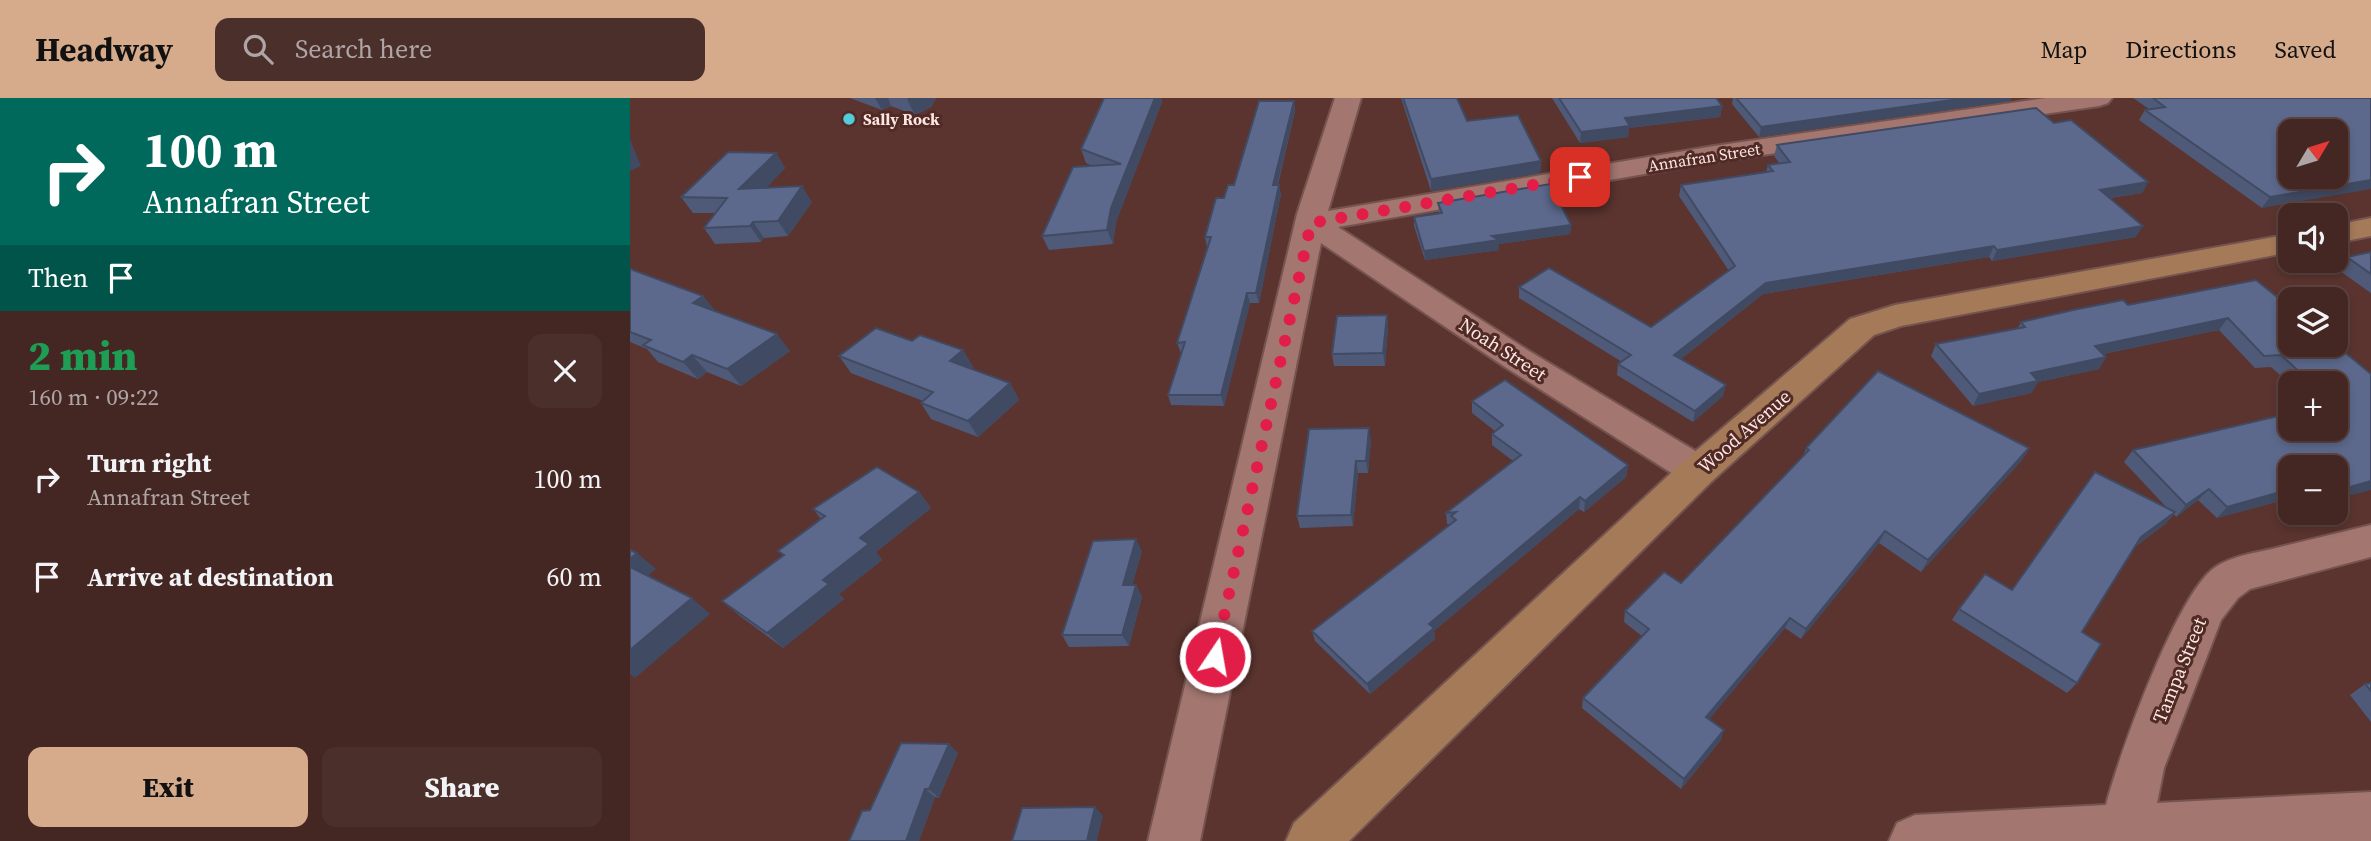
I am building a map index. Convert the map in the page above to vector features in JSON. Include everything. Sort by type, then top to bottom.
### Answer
[{"type":"main road","points":[[2348,232],[2371,227]]},
{"type":"main road","name":"Wood Avenue","points":[[1324,840],[1699,471],[1862,327],[1895,316],[2278,245]]},
{"type":"street","points":[[1174,841],[1311,223],[1348,98]]},
{"type":"street","name":"Annafran Street","points":[[1311,223],[1714,154],[2099,98]]},
{"type":"street","name":"Noah Street","points":[[1311,223],[1517,359],[1699,471]]},
{"type":"street","name":"Tampa Street","points":[[2125,829],[2140,768],[2202,612],[2217,590],[2226,580],[2240,574],[2371,541]]},
{"type":"street","points":[[1915,841],[2371,817]]},
{"type":"building","points":[[1104,98],[1155,98],[1111,208],[1107,230],[1042,236],[1073,167],[1121,164],[1081,149]]},
{"type":"building","points":[[1403,98],[1457,98],[1467,121],[1518,115],[1541,161],[1431,179]]},
{"type":"building","points":[[1559,98],[1716,98],[1722,106],[1625,118],[1630,126],[1581,132]]},
{"type":"building","points":[[1736,98],[1966,98],[1761,127]]},
{"type":"building","points":[[2153,98],[2371,98],[2371,180],[2348,184],[2348,119],[2278,119],[2278,189],[2318,189],[2270,197],[2145,110],[2165,107]]},
{"type":"building","points":[[1259,101],[1294,101],[1273,185],[1279,185],[1256,293],[1247,293],[1221,395],[1168,395],[1185,342],[1177,343],[1211,237],[1205,237],[1216,198],[1224,198],[1228,185],[1234,185]]},
{"type":"building","points":[[2036,108],[2054,123],[2071,120],[2148,182],[2100,190],[2143,226],[1997,250],[1994,246],[1766,283],[1674,355],[1726,385],[1695,411],[1618,364],[1631,355],[1519,287],[1549,268],[1651,327],[1735,266],[1681,185],[1773,171],[1768,165],[1790,162],[1777,145]]},
{"type":"building","points":[[728,152],[776,153],[739,189],[802,186],[778,221],[753,222],[750,226],[704,228],[727,198],[681,197]]},
{"type":"building","points":[[1550,184],[1571,225],[1492,236],[1499,240],[1424,251],[1414,217],[1442,213],[1438,203]]},
{"type":"building","points":[[2371,252],[2371,274],[2348,258]]},
{"type":"building","points":[[630,269],[703,296],[693,303],[777,334],[727,369],[692,355],[683,362],[643,345],[651,340],[630,332]]},
{"type":"building","points":[[2256,280],[2278,298],[2278,355],[2264,356],[2228,318],[2095,346],[2106,357],[2031,373],[2038,381],[1979,394],[1936,344],[2025,327],[2021,322],[2073,310],[2123,300],[2128,305]]},
{"type":"building","points":[[1387,315],[1383,353],[1332,354],[1337,316]]},
{"type":"building","points":[[876,328],[912,341],[920,335],[963,350],[950,361],[1010,383],[968,421],[921,403],[933,392],[839,356]]},
{"type":"building","points":[[2348,355],[2371,374],[2371,481],[2348,488],[2348,455],[2278,455],[2278,493],[2227,507],[2209,489],[2186,505],[2133,450],[2278,416],[2278,441],[2348,441],[2348,371],[2299,371],[2283,357]]},
{"type":"building","points":[[1878,371],[2029,448],[1928,560],[1885,531],[1806,629],[1790,618],[1706,717],[1724,730],[1684,779],[1583,698],[1649,629],[1625,611],[1664,572],[1681,583],[1809,450],[1806,448]]},
{"type":"building","points":[[1505,380],[1628,465],[1585,501],[1580,497],[1429,624],[1434,628],[1367,684],[1312,631],[1456,520],[1451,516],[1456,512],[1446,513],[1521,455],[1492,434],[1503,425],[1472,401]]},
{"type":"building","points":[[1369,428],[1366,461],[1356,461],[1351,515],[1297,516],[1309,429]]},
{"type":"building","points":[[877,467],[919,492],[860,538],[869,544],[823,580],[829,584],[767,633],[722,601],[784,555],[778,551],[825,516],[813,509]]},
{"type":"building","points":[[2095,472],[2175,512],[2141,537],[2082,632],[2101,644],[2077,683],[1959,609],[1985,574],[2012,590]]},
{"type":"building","points":[[1136,539],[1123,585],[1136,585],[1122,635],[1062,635],[1093,541]]},
{"type":"building","points":[[630,550],[637,553],[630,559]]},
{"type":"building","points":[[630,567],[692,598],[630,650]]},
{"type":"building","points":[[901,743],[949,744],[929,789],[925,789],[906,841],[849,841],[862,811],[870,810]]},
{"type":"building","points":[[1095,807],[1087,841],[1012,841],[1022,808]]},
{"type":"place","name":"Sally Rock","points":[[849,119]]},
{"type":"route","points":[[1215,657],[1311,223],[1580,177]]}]
